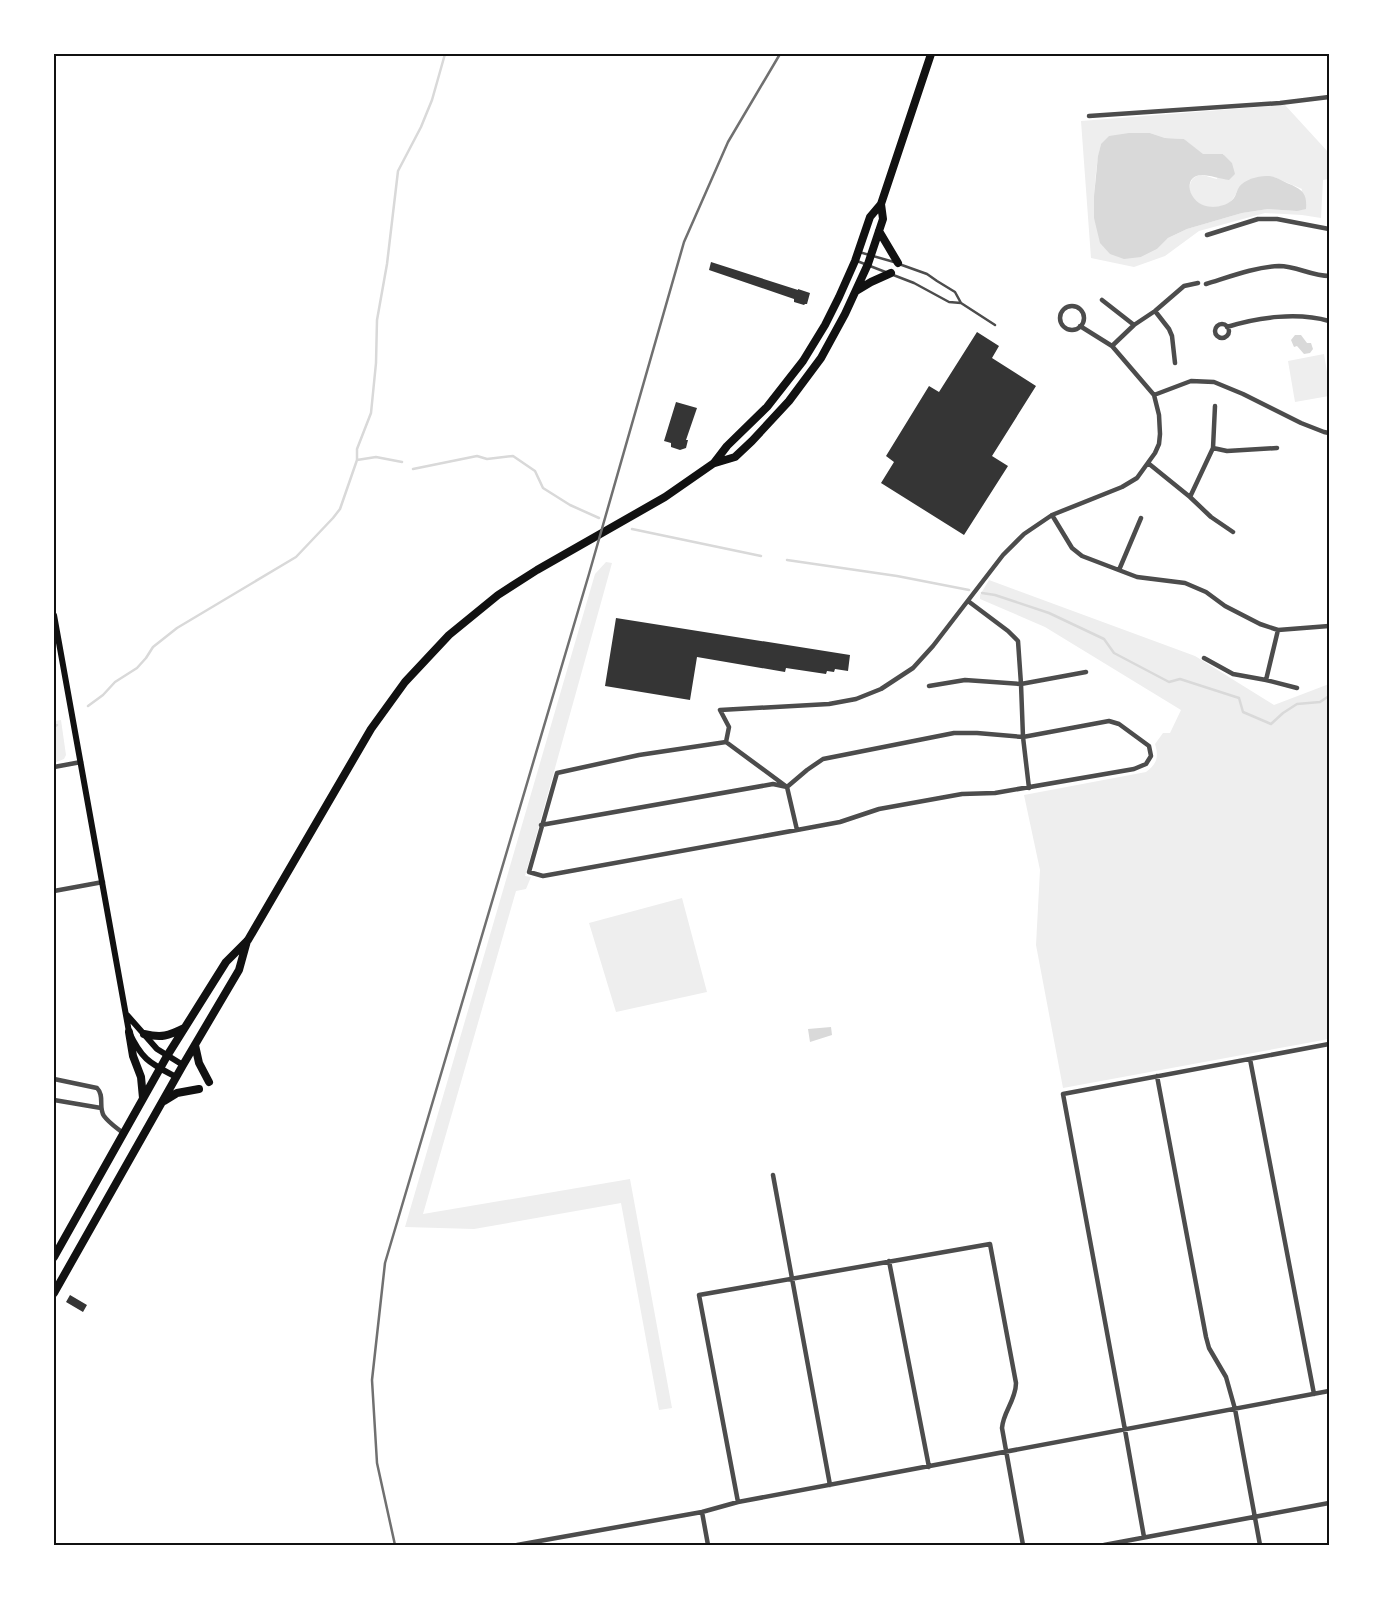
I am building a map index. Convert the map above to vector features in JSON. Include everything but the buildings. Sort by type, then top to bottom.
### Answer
[{"type":"main road","points":[[714,463],[727,446],[767,407],[803,361],[833,310],[855,261],[870,217],[881,204],[931,54]]},
{"type":"main road","points":[[54,1293],[239,970],[248,940],[371,729],[405,682],[434,651],[478,610],[514,584],[664,497],[714,463],[734,457],[771,422],[790,401],[821,358],[838,328],[868,264],[883,219],[881,204]]},
{"type":"main road","points":[[879,231],[898,264]]},
{"type":"main road","points":[[856,291],[891,273]]},
{"type":"main road","points":[[54,615],[57,655],[81,762],[132,1056],[140,1077],[143,1098]]},
{"type":"main road","points":[[54,1257],[184,1028],[226,962],[248,940]]},
{"type":"main road","points":[[126,1014],[157,1049],[183,1065]]},
{"type":"main road","points":[[144,1034],[159,1037],[184,1028]]},
{"type":"main road","points":[[129,1032],[140,1054],[148,1061],[176,1077]]},
{"type":"main road","points":[[195,1045],[199,1063],[209,1082]]},
{"type":"main road","points":[[162,1102],[178,1093],[199,1089]]},
{"type":"street","points":[[1089,116],[1280,103],[1329,97]]},
{"type":"street","points":[[1207,235],[1258,219],[1278,219],[1329,229]]},
{"type":"street","points":[[1206,284],[1279,266],[1329,276]]},
{"type":"street","points":[[1112,346],[1134,325],[1155,311],[1184,286],[1198,283]]},
{"type":"street","points":[[1102,300],[1134,325]]},
{"type":"street","points":[[1071,306],[1078,308],[1083,315],[1080,326],[1074,329],[1064,326],[1060,316],[1064,310],[1071,306]]},
{"type":"street","points":[[1155,311],[1169,328],[1172,336],[1175,363]]},
{"type":"street","points":[[1227,327],[1270,318],[1318,318],[1329,321]]},
{"type":"street","points":[[726,742],[729,727],[720,710],[829,704],[856,698],[881,689],[913,668],[933,646],[1003,555],[1024,534],[1052,515],[1122,487],[1137,478],[1155,453],[1160,434],[1159,415],[1154,395],[1112,346],[1080,326]]},
{"type":"street","points":[[1154,395],[1191,381],[1214,382],[1243,394],[1301,423],[1329,433]]},
{"type":"street","points":[[1190,497],[1213,448],[1215,406]]},
{"type":"street","points":[[1213,448],[1227,451],[1277,448]]},
{"type":"street","points":[[1148,463],[1190,497],[1211,517],[1233,532]]},
{"type":"street","points":[[1052,515],[1072,548],[1082,556],[1137,577],[1185,583],[1206,592],[1225,606],[1260,624],[1278,630],[1329,626]]},
{"type":"street","points":[[1119,570],[1140,518]]},
{"type":"street","points":[[968,601],[1008,631],[1018,641],[1022,684],[1023,737],[1029,788]]},
{"type":"street","points":[[1266,680],[1278,630]]},
{"type":"street","points":[[1204,658],[1233,674],[1297,688]]},
{"type":"street","points":[[929,686],[965,680],[1022,684],[1086,672]]},
{"type":"street","points":[[787,787],[823,759],[954,734],[977,733],[1023,737],[1109,721],[1119,724],[1149,746],[1151,756],[1146,764],[1134,769],[1029,788],[995,793],[962,794],[879,809],[840,822],[797,830],[543,876],[529,872],[557,773],[639,755],[726,742],[787,787],[797,830]]},
{"type":"street","points":[[54,767],[81,762]]},
{"type":"street","points":[[541,825],[773,784],[787,787]]},
{"type":"street","points":[[54,891],[103,882]]},
{"type":"street","points":[[1144,1538],[1063,1094],[1329,1044]]},
{"type":"street","points":[[1250,1059],[1314,1394]]},
{"type":"street","points":[[1157,1076],[1206,1337],[1209,1348],[1226,1377],[1235,1409],[1260,1545]]},
{"type":"street","points":[[54,1080],[97,1088],[101,1094],[103,1115],[124,1133]]},
{"type":"street","points":[[54,1100],[101,1108]]},
{"type":"street","points":[[772,1175],[793,1278],[830,1485]]},
{"type":"street","points":[[738,1502],[699,1295],[990,1244],[1016,1383],[1015,1396],[1003,1421],[1002,1428],[1023,1545]]},
{"type":"street","points":[[889,1261],[929,1467]]},
{"type":"street","points":[[517,1545],[702,1512],[738,1502],[1329,1391]]},
{"type":"street","points":[[1104,1545],[1329,1503]]},
{"type":"street","points":[[702,1512],[708,1545]]},
{"type":"lane","points":[[858,252],[927,274],[955,292],[961,303],[995,326]]},
{"type":"lane","points":[[855,261],[868,264],[914,282],[949,302],[961,303]]},
{"type":"shaded area","points":[[1285,105],[1329,153],[1329,179],[1323,180],[1321,218],[1265,213],[1199,231],[1165,256],[1134,267],[1091,258],[1081,121]],"holes":[[[1150,133],[1165,138],[1184,139],[1203,155],[1224,154],[1217,179],[1201,175],[1193,178],[1191,181],[1190,193],[1197,203],[1211,207],[1224,205],[1232,200],[1239,187],[1274,177],[1302,189],[1297,211],[1268,209],[1242,213],[1187,229],[1168,238],[1157,249],[1141,257],[1094,218],[1095,181],[1099,153],[1101,144]]]},
{"type":"shaded area","points":[[1129,133],[1150,133],[1165,138],[1184,139],[1203,154],[1223,154],[1232,163],[1235,174],[1229,180],[1202,175],[1196,176],[1190,183],[1191,194],[1206,206],[1225,205],[1234,198],[1242,184],[1251,179],[1270,176],[1299,189],[1304,194],[1306,209],[1297,211],[1268,209],[1242,213],[1187,229],[1168,238],[1157,249],[1141,257],[1124,259],[1110,254],[1100,243],[1094,218],[1098,156],[1101,144],[1109,136]]},
{"type":"shaded area","points":[[1295,335],[1301,335],[1307,343],[1311,343],[1313,349],[1310,353],[1304,354],[1297,346],[1294,347],[1291,340]]},
{"type":"shaded area","points":[[1324,354],[1329,396],[1295,402],[1288,361]]},
{"type":"shaded area","points":[[606,562],[612,563],[525,876],[531,877],[526,889],[516,891],[423,1214],[630,1179],[672,1408],[659,1410],[621,1203],[474,1229],[405,1227],[595,574]]},
{"type":"shaded area","points":[[989,580],[1195,656],[1274,705],[1329,684],[1329,1039],[1063,1088],[1036,945],[1040,870],[1024,795],[1146,772],[1153,766],[1156,760],[1155,744],[1163,733],[1170,733],[1181,710],[1045,627],[980,599],[980,595]]},
{"type":"shaded area","points":[[61,720],[66,755],[64,759],[54,763],[54,721]]},
{"type":"shaded area","points":[[682,898],[707,992],[616,1012],[589,923]]},
{"type":"shaded area","points":[[831,1027],[832,1035],[810,1042],[808,1029]]},
{"type":"waterway","points":[[88,706],[103,695],[115,682],[137,668],[153,647],[177,628],[296,557],[340,509],[357,460],[357,449],[371,413],[376,363],[377,320],[387,264],[398,171],[421,127],[432,100],[445,54]]},
{"type":"waterway","points":[[413,469],[477,456],[487,459],[513,456],[535,471],[543,488],[570,505],[599,518]]},
{"type":"waterway","points":[[357,460],[376,457],[402,462]]},
{"type":"waterway","points":[[632,529],[761,556]]},
{"type":"waterway","points":[[787,560],[897,576],[969,590]]},
{"type":"waterway","points":[[982,593],[995,595],[1049,613],[1104,639],[1114,653],[1169,682],[1180,679],[1239,698],[1243,712],[1271,724],[1297,704],[1320,702],[1329,696]]},
{"type":"railway","points":[[395,1545],[377,1463],[372,1380],[385,1263],[589,574],[684,242],[728,142],[780,54]]}]
